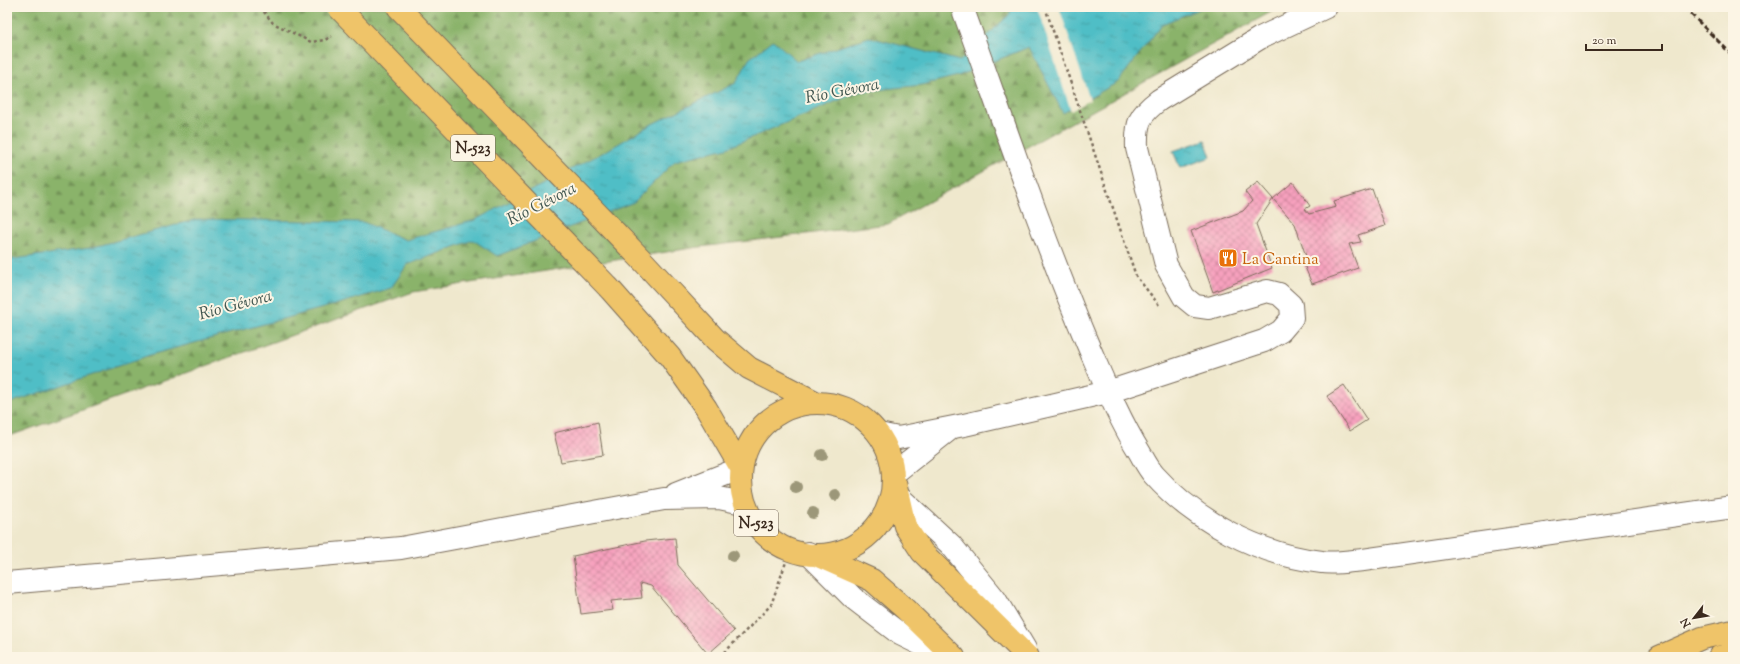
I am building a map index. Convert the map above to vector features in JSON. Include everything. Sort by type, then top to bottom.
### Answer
[{"type":"highway","name":"N-523","points":[[338,7],[609,288],[670,357],[706,408],[741,468]]},
{"type":"highway","name":"N-523","points":[[398,7],[641,259],[716,340],[744,363],[815,402],[839,406],[861,416],[878,434],[890,454],[904,526],[922,552],[1029,657]]},
{"type":"highway","name":"N-523","points":[[815,402],[794,406],[787,409],[775,415],[758,429],[747,447],[741,468],[743,503],[752,518],[768,537],[872,580],[904,608],[954,657]]},
{"type":"highway","name":"N-523","points":[[805,553],[841,551],[863,540],[880,522],[891,499],[893,474]]},
{"type":"highway","points":[[1659,657],[1702,638],[1733,631]]},
{"type":"highway","points":[[1719,657],[1733,653]]},
{"type":"street","points":[[962,7],[1054,263],[1108,392],[1131,438],[1153,473],[1184,505],[1227,532],[1290,555],[1324,563],[1363,560],[1733,506]]},
{"type":"street","points":[[878,434],[898,438],[952,428],[1108,392],[1264,342],[1281,331],[1292,318],[1291,304],[1279,294],[1267,291],[1209,308],[1195,306],[1184,297],[1166,265],[1137,148],[1136,134],[1140,119],[1147,109],[1159,100],[1260,38],[1326,7]]},
{"type":"street","points":[[893,474],[952,428]]},
{"type":"street","points":[[664,499],[741,468]]},
{"type":"street","points":[[7,583],[401,548],[664,499],[719,498],[743,503]]},
{"type":"street","points":[[805,553],[853,598],[900,634],[947,657]]},
{"type":"path","points":[[1045,7],[1136,276]]},
{"type":"path","points":[[720,657],[771,605],[805,553]]},
{"type":"green space","points":[[7,7],[1280,7],[888,224],[692,248],[413,292],[7,437]]},
{"type":"water","name":"Río Gévora","points":[[1010,7],[1204,7],[1162,24],[1118,82],[1063,113],[1029,47],[958,76],[922,85],[858,92],[727,148],[675,161],[634,202],[497,256],[473,240],[407,265],[391,288],[338,304],[150,355],[7,404],[7,260],[90,248],[198,219],[363,222],[406,240],[475,220],[606,151],[652,124],[736,83],[749,59],[773,40],[797,61],[869,37],[960,61],[1010,14]]},
{"type":"water","points":[[1205,140],[1211,157],[1180,168],[1173,151]]},
{"type":"pier","points":[[1037,7],[1059,7],[1090,100],[1071,111]]},
{"type":"building","points":[[1258,182],[1273,199],[1256,224],[1272,268],[1213,292],[1191,231],[1243,211],[1252,201],[1245,192]]},
{"type":"building","points":[[1293,182],[1310,206],[1305,209],[1309,214],[1336,207],[1334,201],[1372,189],[1385,226],[1358,235],[1361,242],[1349,244],[1358,268],[1312,284],[1302,260],[1307,259],[1295,224],[1273,199]]},
{"type":"building","points":[[1344,385],[1367,420],[1350,431],[1327,396]]},
{"type":"building","points":[[598,422],[603,455],[561,462],[554,433]]},
{"type":"building","points":[[675,538],[678,565],[734,631],[708,654],[651,586],[640,583],[642,598],[611,601],[613,610],[581,614],[573,556],[645,541]]},
{"type":"railway","points":[[1684,7],[1733,56]]},
{"type":"place","name":"La Cantina","points":[[1228,258]]}]
